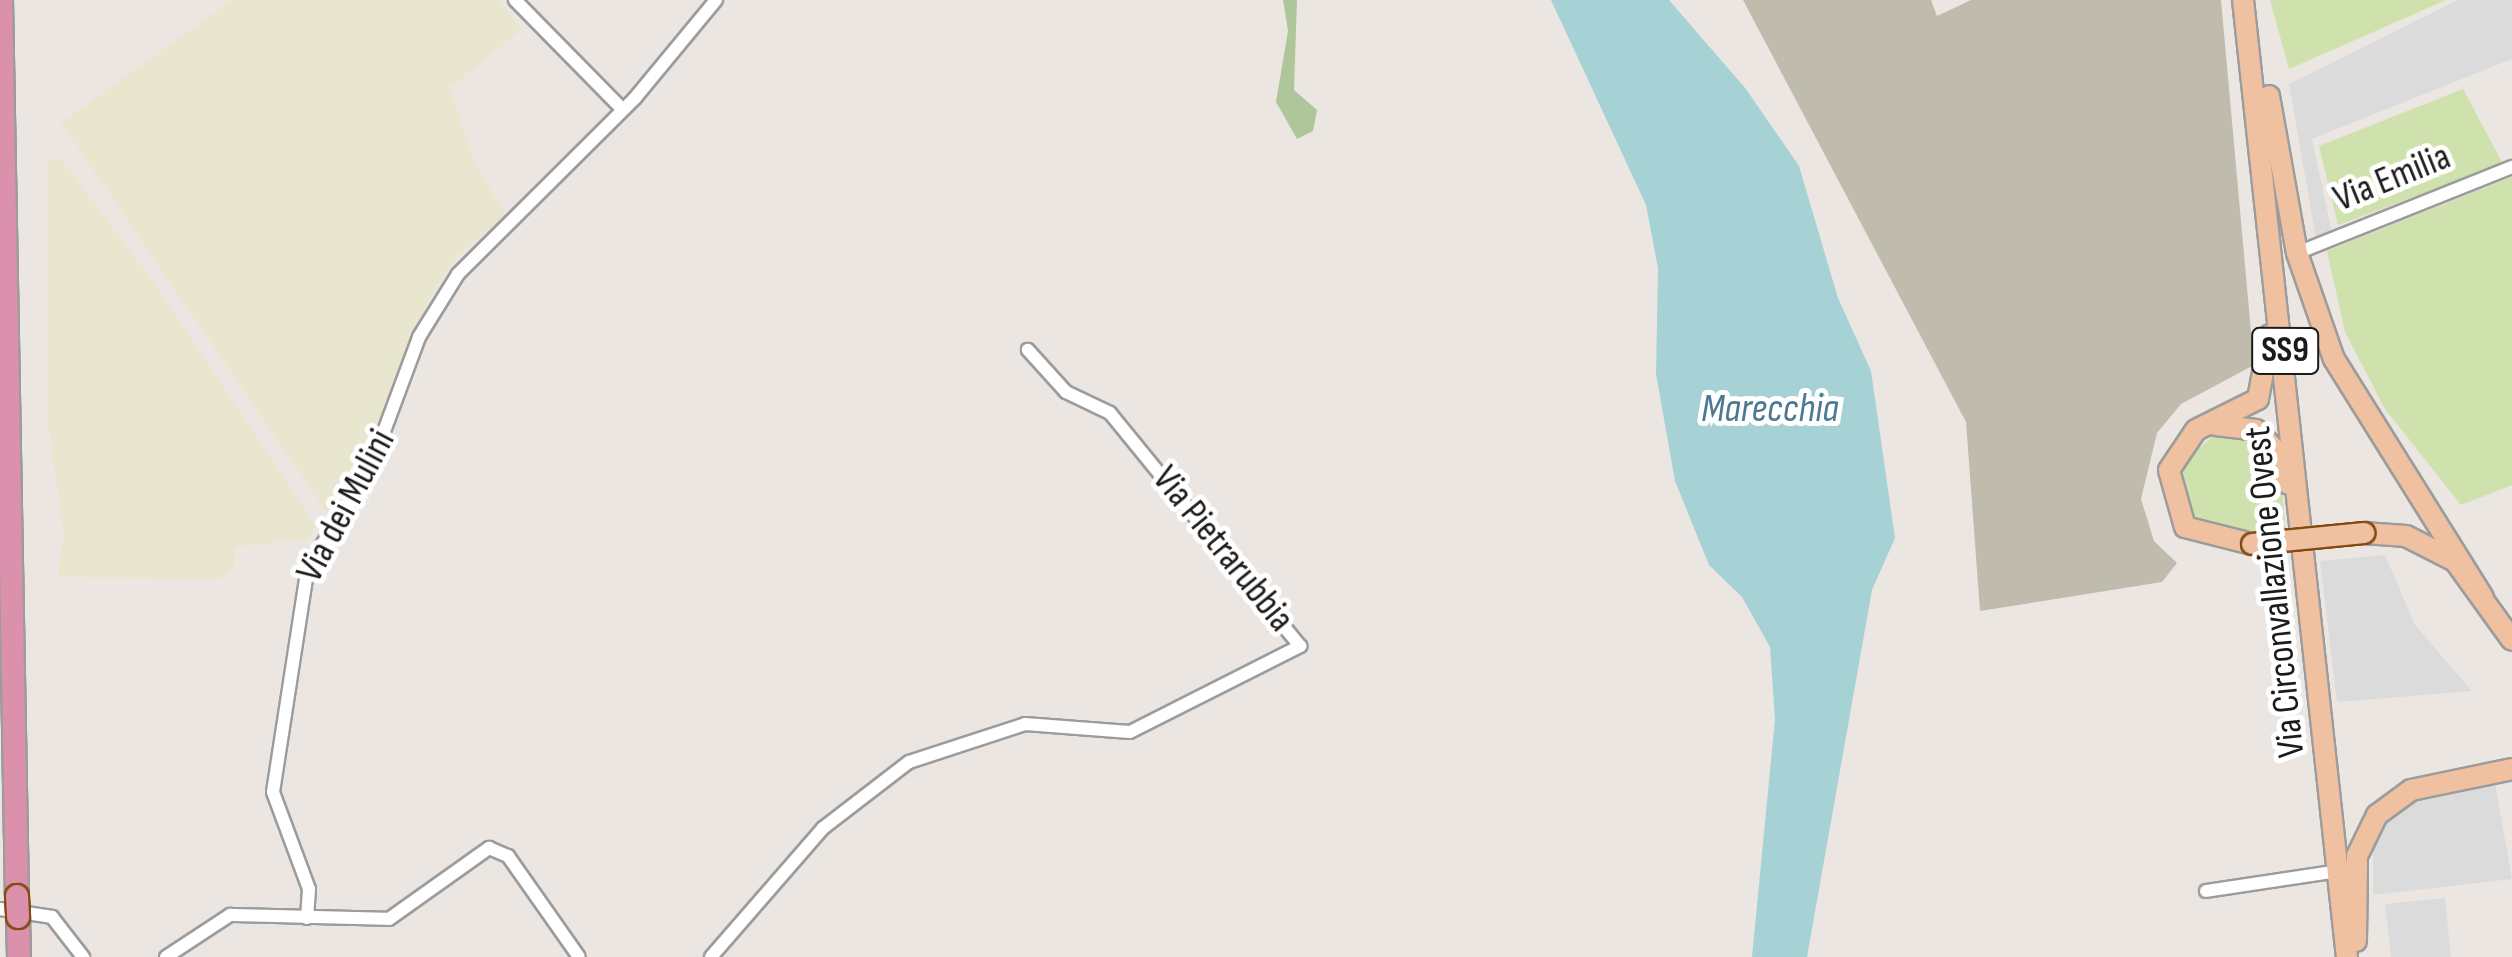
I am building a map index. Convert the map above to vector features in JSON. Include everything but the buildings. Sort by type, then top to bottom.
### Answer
[{"type":"highway","points":[[1,0],[12,907],[19,957]]},
{"type":"main road","name":"Via Circonvallazione Ovest","points":[[2244,3],[2348,957]]},
{"type":"main road","points":[[2244,3],[2298,253],[2357,402],[2512,640]]},
{"type":"main road","points":[[2265,168],[2268,382],[2258,400],[2208,425],[2175,453],[2174,510],[2203,538],[2252,544],[2364,533],[2428,543],[2483,597]]},
{"type":"main road","points":[[2208,425],[2256,430],[2281,456],[2302,630],[2318,666]]},
{"type":"main road","points":[[2348,957],[2358,856],[2376,814],[2411,790],[2512,769]]},
{"type":"street","points":[[515,0],[620,107]]},
{"type":"street","name":"Via dei Mulini","points":[[307,918],[309,889],[274,778],[308,567],[384,442],[440,300],[716,0]]},
{"type":"street","name":"Via Emilia","points":[[2298,253],[2512,167]]},
{"type":"street","name":"Via Pietrarubbia","points":[[712,957],[823,828],[909,762],[1025,724],[1130,732],[1300,646],[1110,413],[1066,392],[1028,350]]},
{"type":"street","points":[[166,957],[230,915],[388,919],[496,848],[579,957]]},
{"type":"street","points":[[2206,891],[2338,872]]},
{"type":"street","points":[[12,907],[52,917],[83,957]]},
{"type":"shaded area","points":[[232,0],[499,0],[521,30],[450,88],[477,167],[506,215],[457,256],[429,299],[369,457],[328,514],[61,123]]},
{"type":"shaded area","points":[[1743,0],[1931,0],[1937,16],[1971,0],[2221,0],[2254,365],[2181,404],[2157,433],[2141,499],[2154,541],[2177,563],[2162,582],[1980,611],[1966,422]]},
{"type":"shaded area","points":[[2458,0],[2512,0],[2512,59],[2312,139],[2332,233],[2316,238],[2289,84]]},
{"type":"shaded area","points":[[48,159],[62,160],[154,283],[315,525],[308,539],[235,547],[234,567],[220,579],[57,577],[64,534],[48,426]]},
{"type":"shaded area","points":[[2385,555],[2415,625],[2472,691],[2337,702],[2320,561]]},
{"type":"shaded area","points":[[2495,783],[2512,879],[2373,895],[2373,838],[2406,799]]},
{"type":"shaded area","points":[[2445,898],[2451,957],[2391,957],[2385,904]]},
{"type":"green space","points":[[1283,0],[1297,0],[1294,90],[1317,110],[1313,131],[1297,139],[1276,102],[1288,31]]},
{"type":"green space","points":[[2270,0],[2446,0],[2289,69]]},
{"type":"green space","points":[[2463,89],[2503,164],[2338,225],[2319,146]]},
{"type":"green space","points":[[2512,177],[2512,485],[2461,505],[2385,409],[2345,332],[2327,251]]},
{"type":"green space","points":[[2219,430],[2252,435],[2280,466],[2286,532],[2231,536],[2192,521],[2176,470]]},
{"type":"water","name":"Marecchia","points":[[1551,0],[1669,0],[1746,89],[1799,166],[1838,298],[1871,371],[1895,538],[1872,590],[1807,957],[1752,957],[1775,719],[1770,647],[1742,597],[1709,565],[1675,481],[1656,374],[1658,268],[1646,205]]}]
